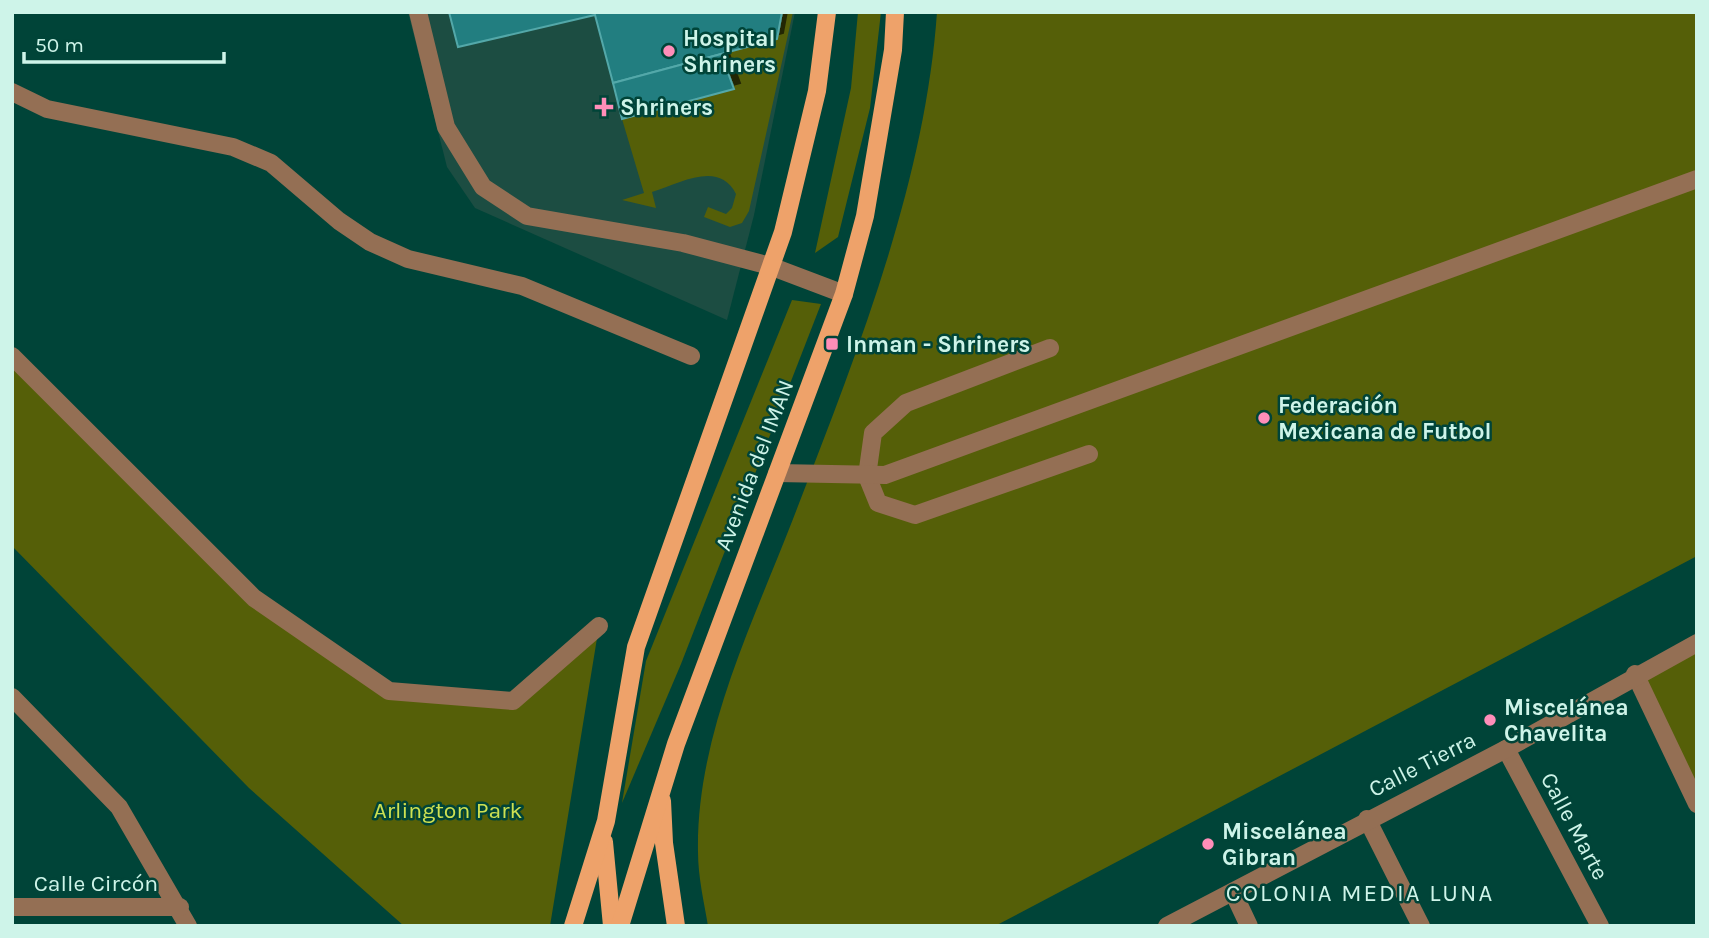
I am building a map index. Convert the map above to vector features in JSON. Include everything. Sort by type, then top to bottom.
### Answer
[{"type":"main road","points":[[573,926],[606,821],[636,647],[783,232],[817,91],[827,12]]},
{"type":"main road","name":"Avenida del IMAN","points":[[620,926],[662,786],[844,293],[865,215],[892,50],[895,12]]},
{"type":"main road","points":[[662,786],[664,843],[676,926]]},
{"type":"main road","points":[[606,821],[605,877],[612,926]]},
{"type":"street","points":[[418,12],[446,127],[483,187],[527,216],[683,243],[770,266],[844,293]]},
{"type":"street","points":[[12,92],[47,109],[233,147],[271,163],[339,221],[370,242],[408,259],[522,286],[691,356]]},
{"type":"street","points":[[777,473],[885,475],[1697,179]]},
{"type":"street","points":[[1050,348],[906,403],[873,433],[867,476],[878,503],[915,516],[1089,454]]},
{"type":"street","points":[[12,356],[254,598],[389,691],[513,701],[599,626]]},
{"type":"street","name":"Calle Tierra","points":[[1167,926],[1367,819],[1506,749],[1635,674],[1697,643]]},
{"type":"street","points":[[1635,674],[1697,804]]},
{"type":"street","points":[[14,701],[119,807],[180,907],[188,926]]},
{"type":"street","name":"Calle Marte","points":[[1506,749],[1600,926]]},
{"type":"street","points":[[1367,819],[1421,926]]},
{"type":"street","points":[[1233,892],[1249,926]]},
{"type":"street","name":"Calle Circón","points":[[12,907],[180,907]]},
{"type":"shaded area","name":"Shriners","points":[[408,12],[795,12],[754,215],[727,320],[475,208],[447,167]]},
{"type":"green space","points":[[782,12],[793,12],[749,211],[742,223],[730,227],[704,217],[708,207],[726,214],[732,208],[736,194],[729,184],[710,176],[687,180],[652,192],[656,208],[622,200],[644,193],[622,119],[734,89],[721,54],[777,39]]},
{"type":"green space","points":[[858,12],[881,12],[870,108],[838,237],[815,253],[851,88]]},
{"type":"green space","name":"Federación Mexicana de Futbol","points":[[937,12],[1697,12],[1697,556],[995,926],[708,926],[698,852],[706,766],[716,724],[744,640],[840,396],[884,270],[918,142],[930,77]]},
{"type":"green space","points":[[792,300],[821,304],[681,664],[622,803],[646,661]]},
{"type":"green space","name":"Arlington Park","points":[[12,356],[254,598],[389,691],[513,701],[599,626],[550,926],[404,926],[249,788],[12,546]]},
{"type":"green space","points":[[1697,643],[1697,804],[1635,674]]},
{"type":"building","name":"Hospital Shriners","points":[[449,12],[782,12],[777,39],[613,83],[595,15],[458,47]]},
{"type":"building","points":[[721,54],[734,89],[622,119],[613,83]]},
{"type":"place","name":"Hospital Shriners","points":[[669,51]]},
{"type":"place","name":"Shriners","points":[[604,107]]},
{"type":"place","name":"Inman - Shriners","points":[[832,344]]},
{"type":"place","name":"Federación Mexicana de Futbol","points":[[1264,418]]},
{"type":"place","name":"Miscelánea Chavelita","points":[[1490,720]]},
{"type":"place","name":"Miscelánea Gibran","points":[[1208,844]]},
{"type":"district","name":"COLONIA MEDIA LUNA","points":[[1360,893]]}]
